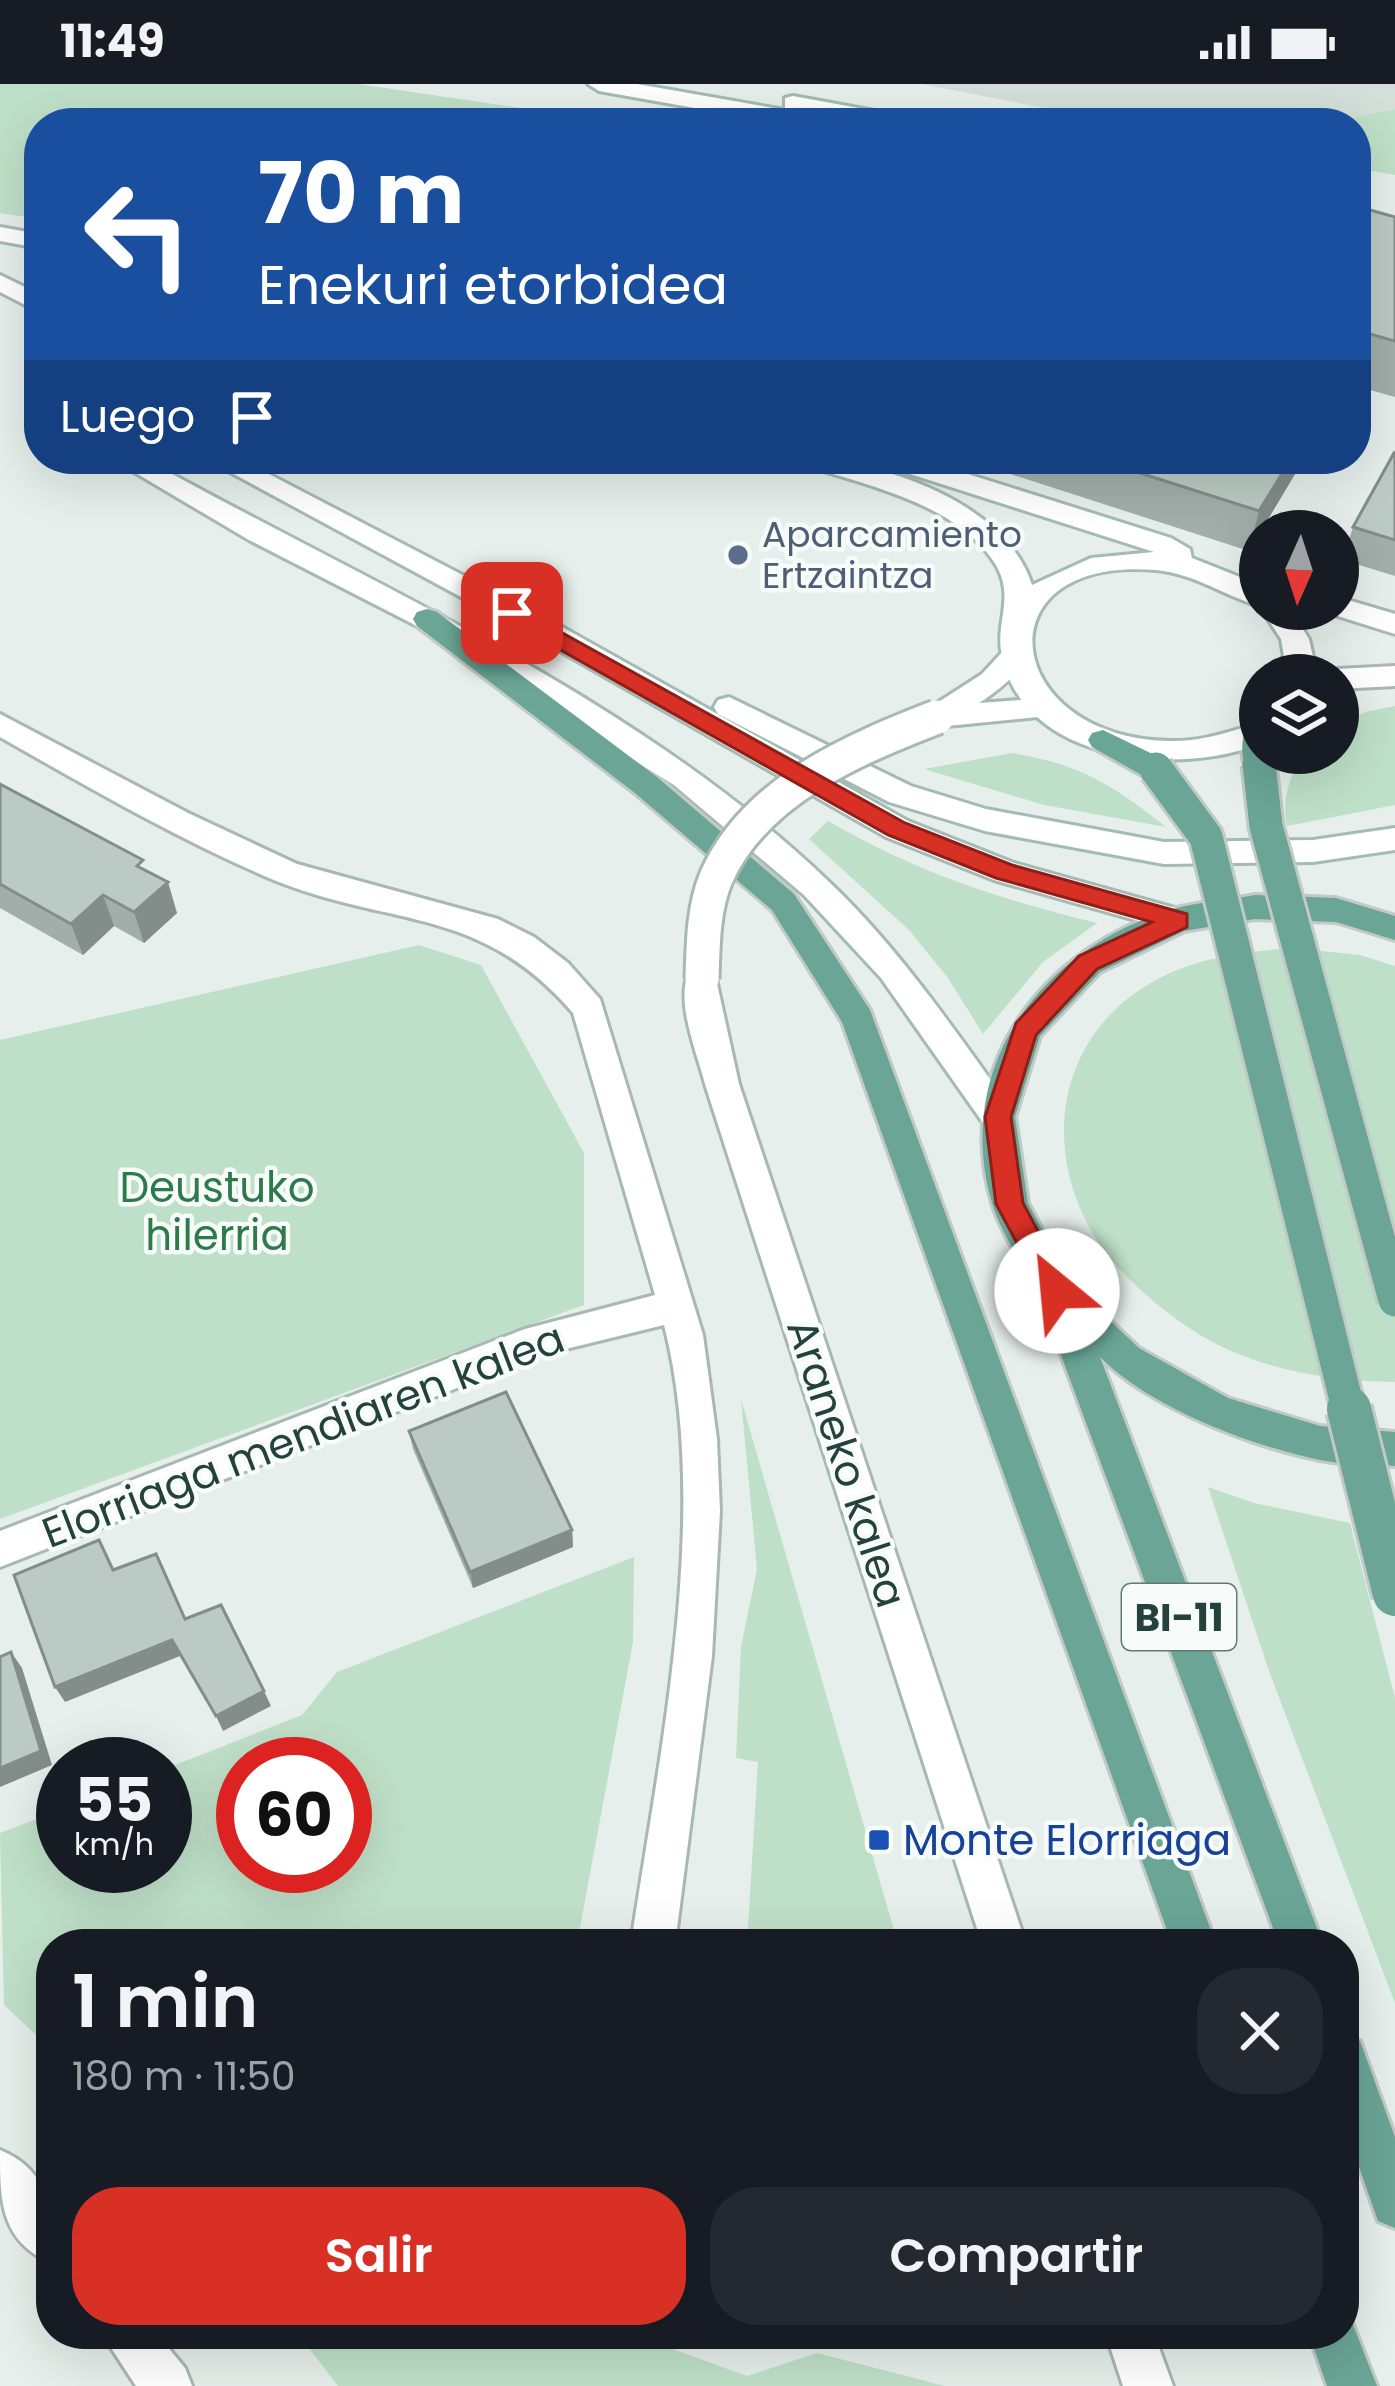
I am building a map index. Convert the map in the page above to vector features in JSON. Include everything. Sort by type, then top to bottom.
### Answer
[{"type":"main road","points":[[599,84],[734,108]]},
{"type":"main road","points":[[688,84],[820,108]]},
{"type":"main road","points":[[152,474],[427,619],[685,777],[815,886],[893,969],[998,1117]]},
{"type":"main road","points":[[248,474],[554,634],[897,829],[1005,872],[1178,920]]},
{"type":"main road","points":[[859,474],[969,518],[1016,577],[1021,616],[1016,656],[1036,709]]},
{"type":"main road","points":[[939,474],[1161,544],[1239,586]]},
{"type":"main road","points":[[1021,616],[1038,594],[1064,577],[1096,566],[1171,562],[1239,579]]},
{"type":"main road","points":[[1359,613],[1395,624]]},
{"type":"main road","points":[[427,619],[646,785],[783,902],[858,1019],[1189,1929]]},
{"type":"main road","points":[[554,634],[698,692],[900,794],[985,820],[1164,853],[1313,851],[1395,838]]},
{"type":"main road","points":[[937,717],[992,681],[1016,656]]},
{"type":"main road","points":[[1359,678],[1395,676]]},
{"type":"main road","points":[[937,717],[1036,709],[1156,770],[1206,837],[1395,1594]]},
{"type":"main road","name":"Araneko kalea","points":[[937,717],[861,745],[797,786],[738,843],[718,873],[711,895],[702,1003],[722,1084],[999,1929]]},
{"type":"main road","points":[[0,724],[289,874],[475,921],[517,943],[568,980],[588,1008],[691,1362],[701,1474],[701,1564],[686,1713],[655,1929]]},
{"type":"main road","points":[[1103,740],[1185,753],[1239,746]]},
{"type":"main road","points":[[1262,774],[1266,826],[1395,1300]]},
{"type":"main road","points":[[1395,901],[1336,910],[1255,907],[1178,920],[1088,962],[1025,1030],[998,1117],[1010,1204],[1057,1291],[1126,1359],[1216,1412],[1320,1443],[1395,1449]]},
{"type":"main road","points":[[1336,910],[1395,928]]},
{"type":"main road","name":"BI-11","points":[[1057,1291],[1295,1929]]},
{"type":"main road","name":"Elorriaga mendiaren kalea","points":[[0,1549],[538,1340],[676,1306]]},
{"type":"main road","points":[[1359,2100],[1395,2204]]},
{"type":"main road","points":[[0,2174],[36,2220]]},
{"type":"main road","points":[[138,2349],[167,2386]]},
{"type":"main road","points":[[1135,2349],[1148,2386]]},
{"type":"main road","points":[[1339,2349],[1352,2386]]},
{"type":"shaded area","points":[[921,84],[1395,84],[1395,109],[1371,114],[1371,108],[1045,108]]},
{"type":"green space","points":[[0,84],[358,84],[520,108],[24,108],[24,217],[0,213]]},
{"type":"green space","points":[[1395,109],[1395,175],[1371,171],[1371,114]]},
{"type":"green space","points":[[1395,706],[1395,805],[1287,826],[1285,807],[1293,774],[1359,774],[1359,715]]},
{"type":"green space","points":[[1012,753],[1095,778],[1166,827],[1044,805],[924,769]]},
{"type":"green space","points":[[828,821],[958,882],[1097,923],[1043,962],[983,1034],[948,978],[909,930],[809,839]]},
{"type":"green space","name":"Deustuko hilerria","points":[[419,945],[481,965],[584,1153],[584,1305],[0,1519],[0,1040]]},
{"type":"green space","points":[[1291,948],[1360,955],[1395,966],[1395,1382],[1286,1369],[1234,1352],[1186,1326],[1117,1266],[1086,1221],[1072,1185],[1065,1114],[1072,1080],[1085,1048],[1106,1020],[1132,995],[1196,963]]},
{"type":"green space","points":[[741,1399],[894,1929],[748,1929],[758,1762],[736,1758],[741,1647],[757,1569]]},
{"type":"green space","points":[[1208,1487],[1254,1503],[1350,1523],[1395,1698],[1395,2003],[1269,1671]]},
{"type":"green space","points":[[634,1557],[633,1642],[580,1929],[36,1929],[36,2035],[4,2005],[0,1833],[36,1819],[36,1893],[192,1893],[192,1758],[216,1749],[216,1893],[372,1893],[372,1737],[246,1737],[302,1715],[337,1672]]},
{"type":"green space","points":[[310,2349],[673,2349],[747,2376],[817,2353],[945,2386],[338,2386]]},
{"type":"building","points":[[1371,210],[1395,217],[1395,341],[1371,334]]},
{"type":"building","points":[[1394,453],[1395,540],[1359,529],[1359,516]]},
{"type":"building","points":[[1143,474],[1282,474],[1256,510]]},
{"type":"building","points":[[0,784],[143,860],[137,866],[168,882],[134,912],[103,895],[71,924],[0,884]]},
{"type":"building","points":[[506,1392],[572,1530],[470,1572],[409,1431]]},
{"type":"building","points":[[99,1540],[113,1570],[156,1554],[185,1619],[221,1605],[264,1691],[216,1716],[172,1640],[55,1687],[14,1575]]},
{"type":"building","points":[[11,1652],[37,1737],[36,1753],[0,1768],[0,1657]]},
{"type":"place","name":"Aparcamiento Ertzaintza","points":[[738,555]]},
{"type":"place","name":"Monte Elorriaga","points":[[879,1840]]},
{"type":"route","points":[[512,613],[897,829],[1005,872],[1178,920],[1088,962],[1025,1030],[998,1117],[1010,1204],[1057,1291]]}]
